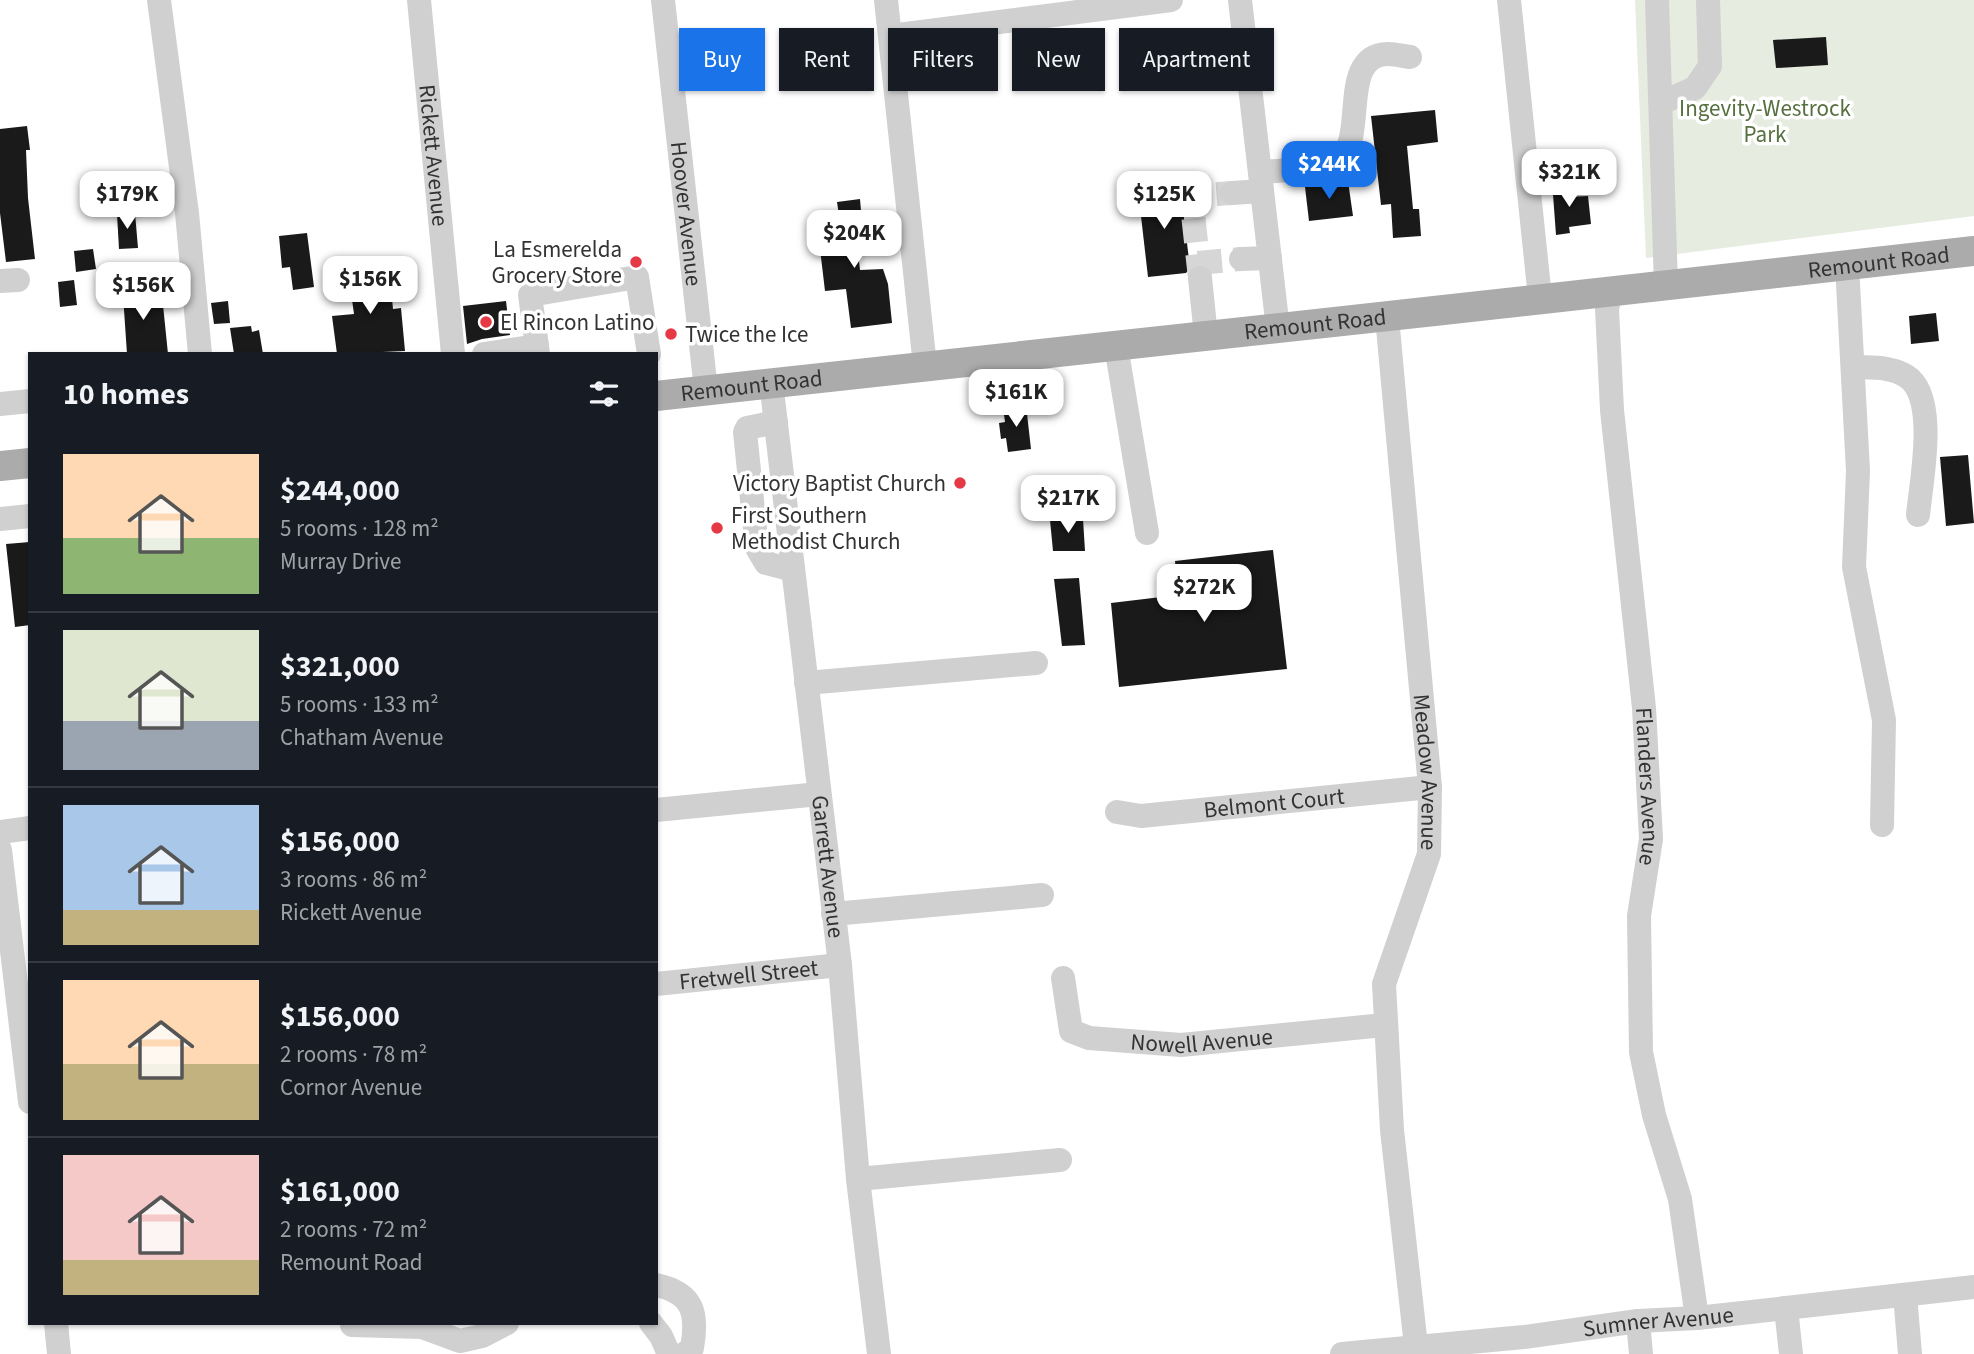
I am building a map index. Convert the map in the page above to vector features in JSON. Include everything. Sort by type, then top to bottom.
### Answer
[{"type":"main road","name":"Remount Road","points":[[658,396],[1974,251]]},
{"type":"main road","points":[[0,467],[28,463]]},
{"type":"street","points":[[159,0],[187,213],[200,352]]},
{"type":"street","name":"Rickett Avenue","points":[[419,0],[453,352]]},
{"type":"street","name":"Hoover Avenue","points":[[663,0],[706,390]]},
{"type":"street","points":[[886,0],[889,28]]},
{"type":"street","points":[[952,28],[1171,0]]},
{"type":"street","points":[[1240,0],[1278,329]]},
{"type":"street","points":[[1509,0],[1540,298]]},
{"type":"street","points":[[1657,0],[1666,286]]},
{"type":"street","points":[[1661,103],[1695,88],[1710,66],[1708,0]]},
{"type":"street","points":[[1233,193],[1261,181],[1331,163],[1341,157],[1351,138],[1353,107],[1364,66],[1373,57],[1387,54],[1410,57]]},
{"type":"street","points":[[896,91],[925,366]]},
{"type":"street","points":[[1241,260],[1270,258]]},
{"type":"street","points":[[1847,265],[1858,471],[1854,567],[1884,720],[1882,825]]},
{"type":"street","points":[[510,352],[537,350],[530,295],[637,277],[649,352]]},
{"type":"street","points":[[1200,278],[1206,336]]},
{"type":"street","name":"Flanders Avenue","points":[[1611,292],[1607,309],[1612,410],[1644,708],[1651,839],[1639,916],[1641,1052],[1654,1115],[1680,1199],[1697,1318]]},
{"type":"street","name":"Meadow Avenue","points":[[1387,317],[1430,787],[1429,853],[1384,984],[1384,1025],[1392,1130],[1416,1346]]},
{"type":"street","points":[[1116,346],[1146,533]]},
{"type":"street","points":[[1854,367],[1886,368],[1906,376],[1918,386],[1923,399],[1925,442],[1918,516]]},
{"type":"street","name":"Garrett Avenue","points":[[771,382],[840,965],[858,1179],[879,1354]]},
{"type":"street","points":[[0,404],[28,401]]},
{"type":"street","points":[[776,422],[747,428],[744,432],[757,548],[761,558],[776,568],[793,570]]},
{"type":"street","points":[[0,519],[28,516]]},
{"type":"street","points":[[806,683],[1036,663]]},
{"type":"street","name":"Belmont Court","points":[[1117,812],[1141,816],[1430,787]]},
{"type":"street","points":[[658,810],[818,794]]},
{"type":"street","points":[[0,832],[28,828]]},
{"type":"street","points":[[0,850],[24,1011],[28,1072]]},
{"type":"street","points":[[833,914],[1042,895]]},
{"type":"street","name":"Fretwell Street","points":[[658,984],[840,965]]},
{"type":"street","name":"Nowell Avenue","points":[[1063,978],[1071,1031],[1089,1038],[1181,1045],[1384,1025]]},
{"type":"street","points":[[858,1179],[1060,1160]]},
{"type":"street","points":[[658,1286],[678,1292],[692,1305],[695,1327],[692,1348],[684,1354]]},
{"type":"street","name":"Sumner Avenue","points":[[1342,1354],[1416,1346],[1525,1345],[1638,1321],[1697,1318],[1974,1287]]},
{"type":"street","points":[[1905,1294],[1910,1354]]},
{"type":"street","points":[[1786,1308],[1791,1354]]},
{"type":"street","points":[[1638,1321],[1642,1354]]},
{"type":"street","points":[[56,1325],[59,1354]]},
{"type":"street","points":[[352,1325],[425,1325],[460,1341],[482,1336],[503,1325]]},
{"type":"street","points":[[653,1325],[669,1354]]},
{"type":"green space","name":"Ingevity-Westrock Park","points":[[1635,0],[1974,0],[1974,216],[1646,258]]},
{"type":"building","points":[[1826,37],[1828,65],[1776,68],[1773,40]]},
{"type":"building","points":[[1435,110],[1438,142],[1407,146],[1413,209],[1419,209],[1421,236],[1393,238],[1391,204],[1381,205],[1371,116]]},
{"type":"building","points":[[27,126],[30,150],[26,150],[28,198],[35,259],[6,262],[0,213],[0,129]]},
{"type":"building","points":[[1566,180],[1568,197],[1588,196],[1591,224],[1569,227],[1570,233],[1556,235],[1552,181]]},
{"type":"building","points":[[1348,181],[1353,216],[1309,221],[1305,187]]},
{"type":"building","points":[[1180,185],[1190,268],[1186,273],[1148,277],[1138,190]]},
{"type":"building","points":[[860,199],[863,234],[856,234],[860,270],[883,269],[888,284],[892,323],[851,328],[846,289],[825,291],[818,232],[841,229],[837,202]]},
{"type":"building","points":[[135,213],[138,248],[119,249],[117,214]]},
{"type":"building","points":[[307,233],[314,287],[293,290],[290,267],[282,268],[279,236]]},
{"type":"building","points":[[93,249],[96,269],[76,272],[74,251]]},
{"type":"building","points":[[389,267],[393,309],[401,308],[405,351],[337,352],[332,316],[354,314],[348,271]]},
{"type":"building","points":[[142,278],[146,307],[163,305],[168,352],[127,352],[122,280]]},
{"type":"building","points":[[74,280],[77,305],[60,307],[58,282]]},
{"type":"building","points":[[228,301],[230,323],[214,324],[211,303]]},
{"type":"building","name":"El Rincon Latino","points":[[506,301],[510,335],[467,344],[463,306]]},
{"type":"building","points":[[1936,313],[1939,341],[1911,344],[1909,316]]},
{"type":"building","points":[[251,326],[252,332],[259,330],[263,352],[234,352],[230,328]]},
{"type":"building","points":[[1026,405],[1031,449],[1008,452],[1006,438],[1001,439],[999,423],[1005,422],[1003,407]]},
{"type":"building","points":[[1968,455],[1974,523],[1946,526],[1940,457]]},
{"type":"building","points":[[1083,519],[1085,551],[1053,551],[1050,520]]},
{"type":"building","points":[[28,542],[28,625],[15,627],[6,544]]},
{"type":"building","points":[[1273,550],[1287,669],[1119,687],[1111,603],[1178,595],[1175,561]]},
{"type":"building","points":[[1079,578],[1085,645],[1062,646],[1054,579]]},
{"type":"tunnel","points":[[1200,278],[1191,196],[1232,193]]},
{"type":"tunnel","points":[[1198,263],[1241,259]]},
{"type":"place","name":"La Esmerelda Grocery Store","points":[[636,262]]},
{"type":"place","name":"El Rincon Latino","points":[[486,322]]},
{"type":"place","name":"Twice the Ice","points":[[671,334]]},
{"type":"place","name":"Victory Baptist Church","points":[[960,483]]},
{"type":"place","name":"First Southern Methodist Church","points":[[717,528]]}]
